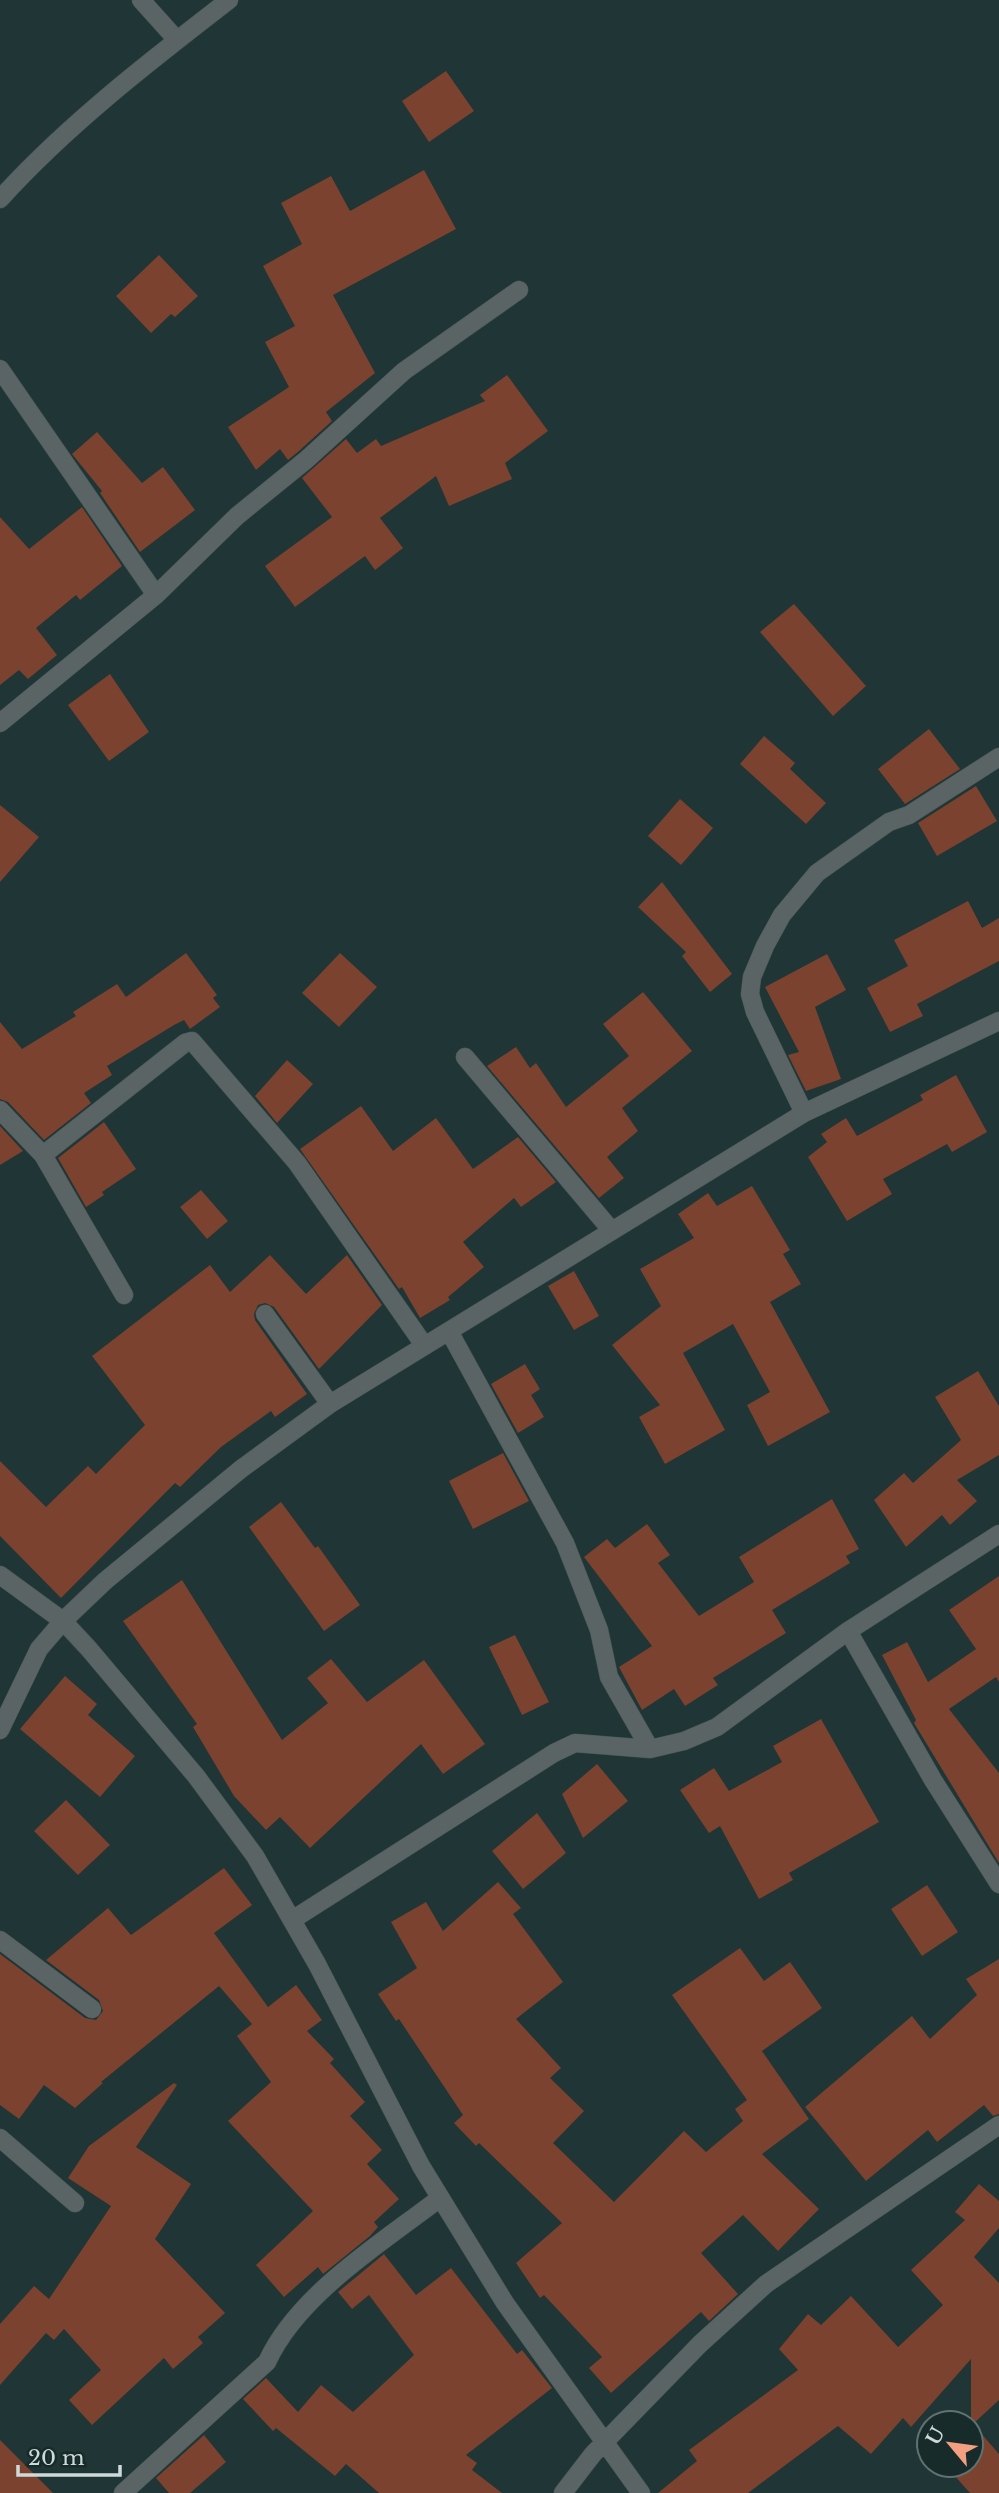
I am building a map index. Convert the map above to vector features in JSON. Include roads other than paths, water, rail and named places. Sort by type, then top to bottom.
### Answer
[{"type":"street","points":[[141,0],[177,40]]},
{"type":"street","points":[[0,199],[23,173],[177,40],[229,0]]},
{"type":"street","points":[[0,723],[156,595],[237,516],[306,460],[404,371],[519,290]]},
{"type":"street","points":[[0,369],[156,595]]},
{"type":"street","points":[[804,1113],[755,1012],[750,994],[752,977],[765,946],[782,915],[817,873],[889,822],[909,815],[999,757]]},
{"type":"street","points":[[0,1730],[39,1649],[63,1621],[105,1581],[241,1469],[330,1404],[804,1113],[997,1025]]},
{"type":"street","points":[[43,1155],[185,1043],[192,1041],[298,1163],[424,1345]]},
{"type":"street","points":[[465,1057],[612,1231]]},
{"type":"street","points":[[0,1110],[43,1155],[124,1295]]},
{"type":"street","points":[[265,1314],[330,1404]]},
{"type":"street","points":[[449,1331],[565,1543],[599,1630],[609,1677],[650,1749]]},
{"type":"street","points":[[292,1920],[554,1753],[575,1743],[650,1749],[684,1741],[717,1727],[848,1631],[999,1534]]},
{"type":"street","points":[[0,1576],[63,1621],[196,1776],[255,1856],[440,2198],[505,2303],[641,2493]]},
{"type":"street","points":[[848,1631],[933,1780],[999,1884]]},
{"type":"street","points":[[0,1940],[92,2009]]},
{"type":"street","points":[[563,2493],[606,2441],[700,2344],[766,2284],[999,2125]]},
{"type":"street","points":[[0,2138],[75,2203]]},
{"type":"street","points":[[124,2493],[267,2362],[276,2343],[336,2278],[440,2198]]}]
